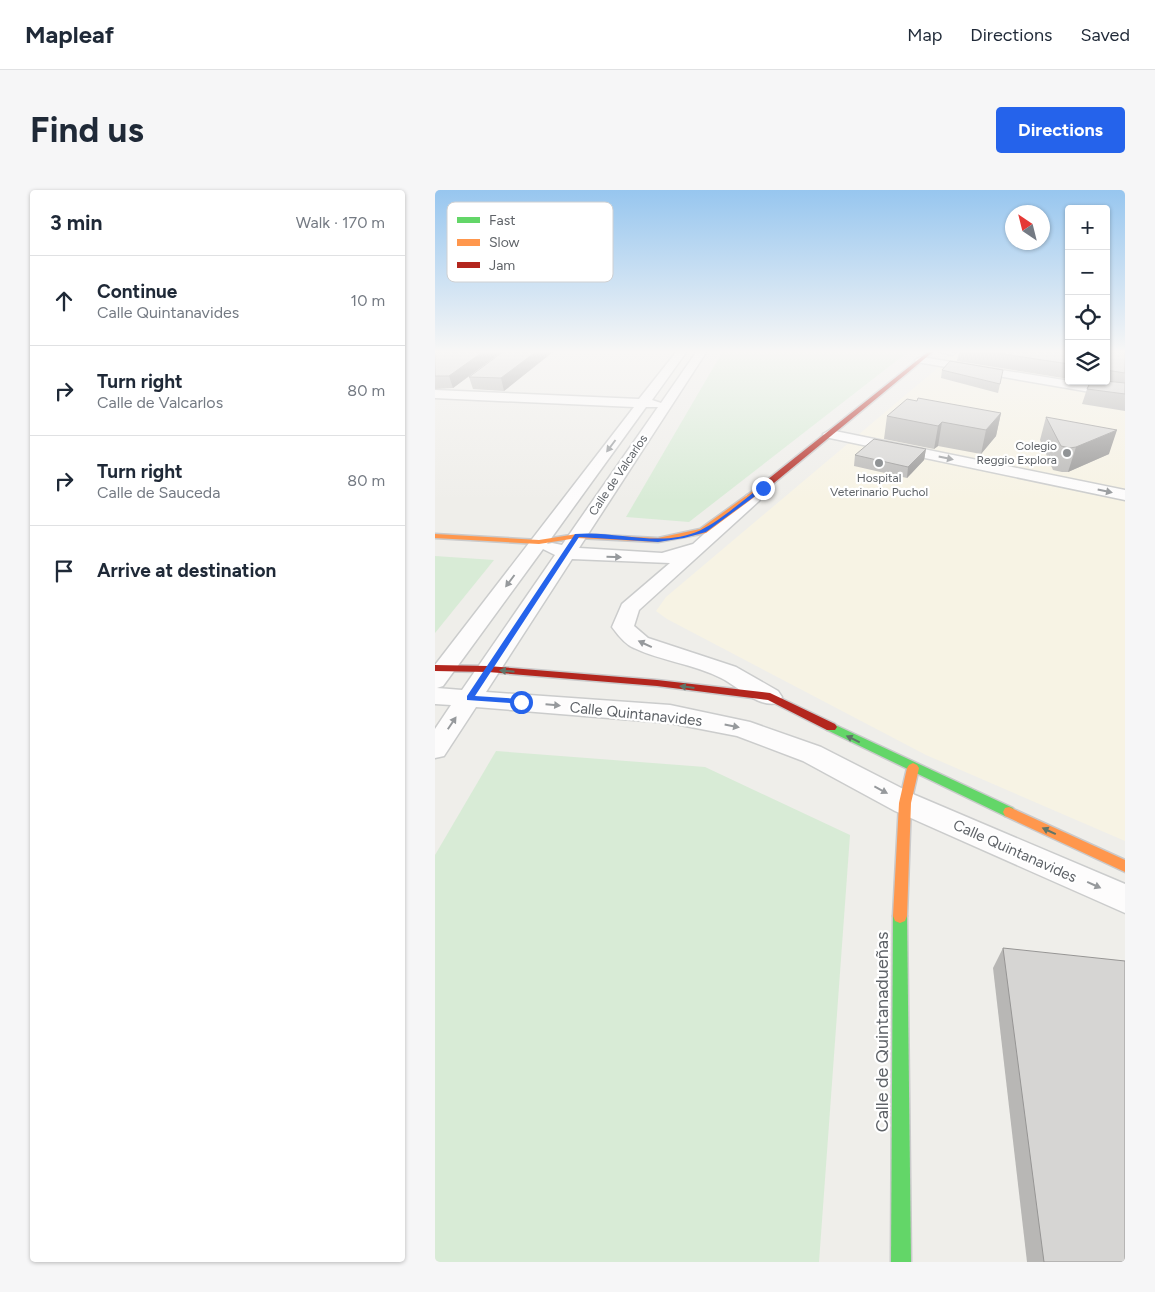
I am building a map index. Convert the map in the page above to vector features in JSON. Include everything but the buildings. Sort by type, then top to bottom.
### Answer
[{"type":"street","points":[[435,409],[446,401]]},
{"type":"street","points":[[596,401],[665,405]]},
{"type":"street","name":"Calle de Valcarlos","points":[[435,749],[668,401]]},
{"type":"street","points":[[435,536],[539,542],[577,536],[658,540],[682,537],[703,531],[763,488],[871,401]]},
{"type":"street","name":"Calle de Valcarlos","points":[[438,672],[539,542],[643,403]]},
{"type":"street","points":[[830,434],[1125,495]]},
{"type":"street","points":[[763,488],[703,544],[629,608],[623,627],[640,643],[728,672],[770,697]]},
{"type":"street","points":[[539,542],[566,553],[665,559],[703,544]]},
{"type":"street","name":"Calle Quintanavides","points":[[438,672],[488,669],[657,684],[770,697],[913,768],[1125,866]]},
{"type":"street","name":"Calle Quintanavides","points":[[435,696],[670,714],[741,728],[812,754],[905,803],[1125,899]]},
{"type":"street","points":[[905,803],[913,768]]},
{"type":"street","name":"Calle de Quintanadueñas","points":[[901,1262],[899,933],[905,803]]},
{"type":"shaded area","points":[[898,401],[1125,401],[1125,841],[926,755],[667,619],[656,611],[666,597]]},
{"type":"green space","points":[[694,401],[845,401],[689,522],[626,517]]},
{"type":"green space","points":[[435,556],[494,560],[435,633]]},
{"type":"green space","points":[[496,751],[705,767],[850,835],[819,1262],[435,1262],[435,855]]},
{"type":"traffic: fast","points":[[831,727],[1009,812]]},
{"type":"traffic: fast","points":[[900,916],[901,1262]]},
{"type":"traffic: slow","points":[[435,536],[539,542],[577,536],[658,540],[703,531],[760,490]]},
{"type":"traffic: slow","points":[[900,916],[905,803],[913,768]]},
{"type":"traffic: slow","points":[[1009,812],[1125,866]]},
{"type":"traffic: jam","points":[[760,490],[870,401]]},
{"type":"traffic: jam","points":[[435,668],[488,669],[657,683],[770,697],[831,727]]},
{"type":"place","name":"Colegio Reggio Explora","points":[[1067,453]]},
{"type":"place","name":"Hospital Veterinario Puchol","points":[[879,463]]},
{"type":"route","points":[[521,702],[470,698],[577,536],[658,540],[682,537],[703,531],[763,488]]}]
